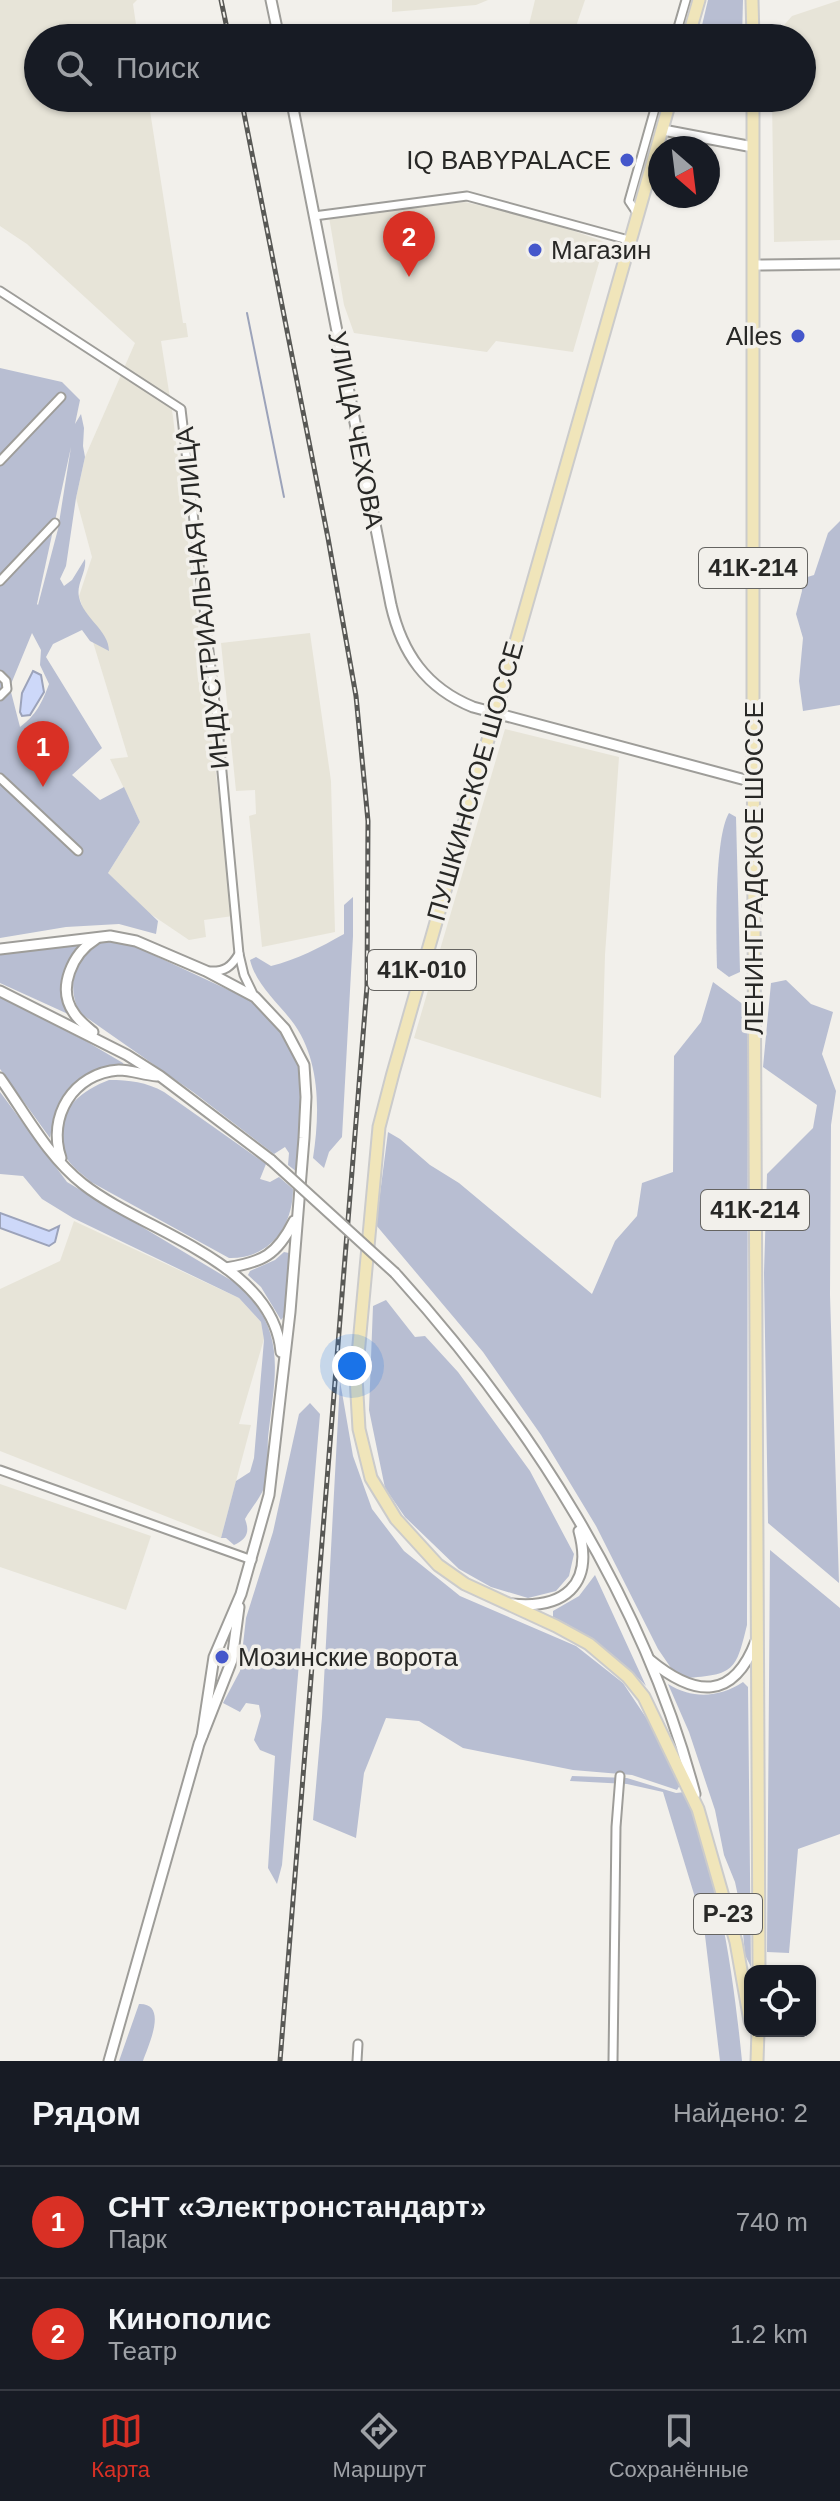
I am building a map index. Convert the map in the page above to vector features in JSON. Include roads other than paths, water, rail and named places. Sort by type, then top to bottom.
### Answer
[{"type":"main road","points":[[692,24],[699,0]]},
{"type":"main road","points":[[752,0],[753,24]]},
{"type":"main road","name":"ПУШКИНСКОЕ ШОССЕ","points":[[668,112],[494,713],[379,1127],[356,1377],[359,1429],[371,1478],[384,1503],[416,1544],[465,1584],[589,1644],[628,1677],[657,1720],[698,1809]]},
{"type":"main road","name":"ЛЕНИНГРАДСКОЕ ШОССЕ","points":[[753,112],[757,1638]]},
{"type":"main road","name":"41К-214","points":[[757,1638],[759,1965]]},
{"type":"main road","name":"Р-23","points":[[698,1809],[736,1942],[744,1987]]},
{"type":"main road","points":[[755,2037],[757,2060]]},
{"type":"street","points":[[271,0],[276,24]]},
{"type":"street","points":[[679,24],[686,0]]},
{"type":"street","name":"УЛИЦА ЧЕХОВА","points":[[294,112],[371,505],[401,639],[422,673],[456,700],[494,713],[753,782]]},
{"type":"street","points":[[639,216],[629,201],[654,112]]},
{"type":"street","points":[[663,130],[753,147]]},
{"type":"street","points":[[314,216],[467,196],[632,241]]},
{"type":"street","points":[[754,265],[840,264]]},
{"type":"street","name":"ИНДУСТРИАЛЬНАЯ УЛИЦА","points":[[0,291],[181,409],[218,729],[239,954]]},
{"type":"street","points":[[0,461],[61,397]]},
{"type":"street","points":[[0,581],[55,523]]},
{"type":"street","points":[[0,675],[6,681],[7,689],[0,696]]},
{"type":"street","points":[[0,778],[78,851]]},
{"type":"street","points":[[0,949],[103,936],[136,941],[206,971],[255,997]]},
{"type":"street","points":[[101,1040],[75,1015],[68,1002],[67,987],[69,973],[78,955],[88,944],[103,936]]},
{"type":"street","points":[[206,971],[222,972],[239,954]]},
{"type":"street","points":[[202,1736],[220,1639],[240,1599],[269,1495],[306,1110],[304,1065],[285,1029],[255,997],[244,975],[239,954]]},
{"type":"street","name":"Р-23","points":[[0,991],[101,1040],[160,1076],[271,1160],[395,1273],[471,1361],[520,1427],[575,1516],[648,1658],[679,1743],[698,1809]]},
{"type":"street","points":[[63,1165],[55,1137],[56,1124],[60,1112],[78,1087],[104,1073],[119,1070],[160,1076]]},
{"type":"street","points":[[0,1078],[63,1165],[86,1186],[226,1268],[250,1286],[273,1320],[283,1371]]},
{"type":"street","points":[[226,1268],[267,1258],[288,1234],[297,1216]]},
{"type":"street","points":[[0,1470],[252,1560]]},
{"type":"street","points":[[507,1603],[539,1606],[557,1600],[570,1590],[584,1556],[575,1516]]},
{"type":"street","points":[[109,2061],[202,1736],[228,1674],[240,1599]]},
{"type":"street","name":"41К-214","points":[[648,1658],[680,1682],[710,1687],[739,1674],[757,1638]]},
{"type":"street","points":[[220,1639],[231,1639],[235,1645]]},
{"type":"street","points":[[212,1670],[217,1676],[228,1674]]},
{"type":"street","points":[[613,2061],[616,1827],[620,1776]]},
{"type":"street","points":[[357,2061],[358,2044]]},
{"type":"waterway","points":[[247,313],[284,497]]},
{"type":"railway","points":[[221,0],[226,24]]},
{"type":"railway","points":[[244,112],[356,696],[368,821],[367,986],[280,2061]]},
{"type":"place","name":"IQ BABYPALACE","points":[[627,160]]},
{"type":"place","name":"Магазин","points":[[535,250]]},
{"type":"place","name":"Кинополис","points":[[409,277]]},
{"type":"place","name":"Alles","points":[[798,336]]},
{"type":"place","name":"СНТ «Электронстандарт»","points":[[43,787]]},
{"type":"place","name":"Мозинские ворота","points":[[222,1657]]}]
